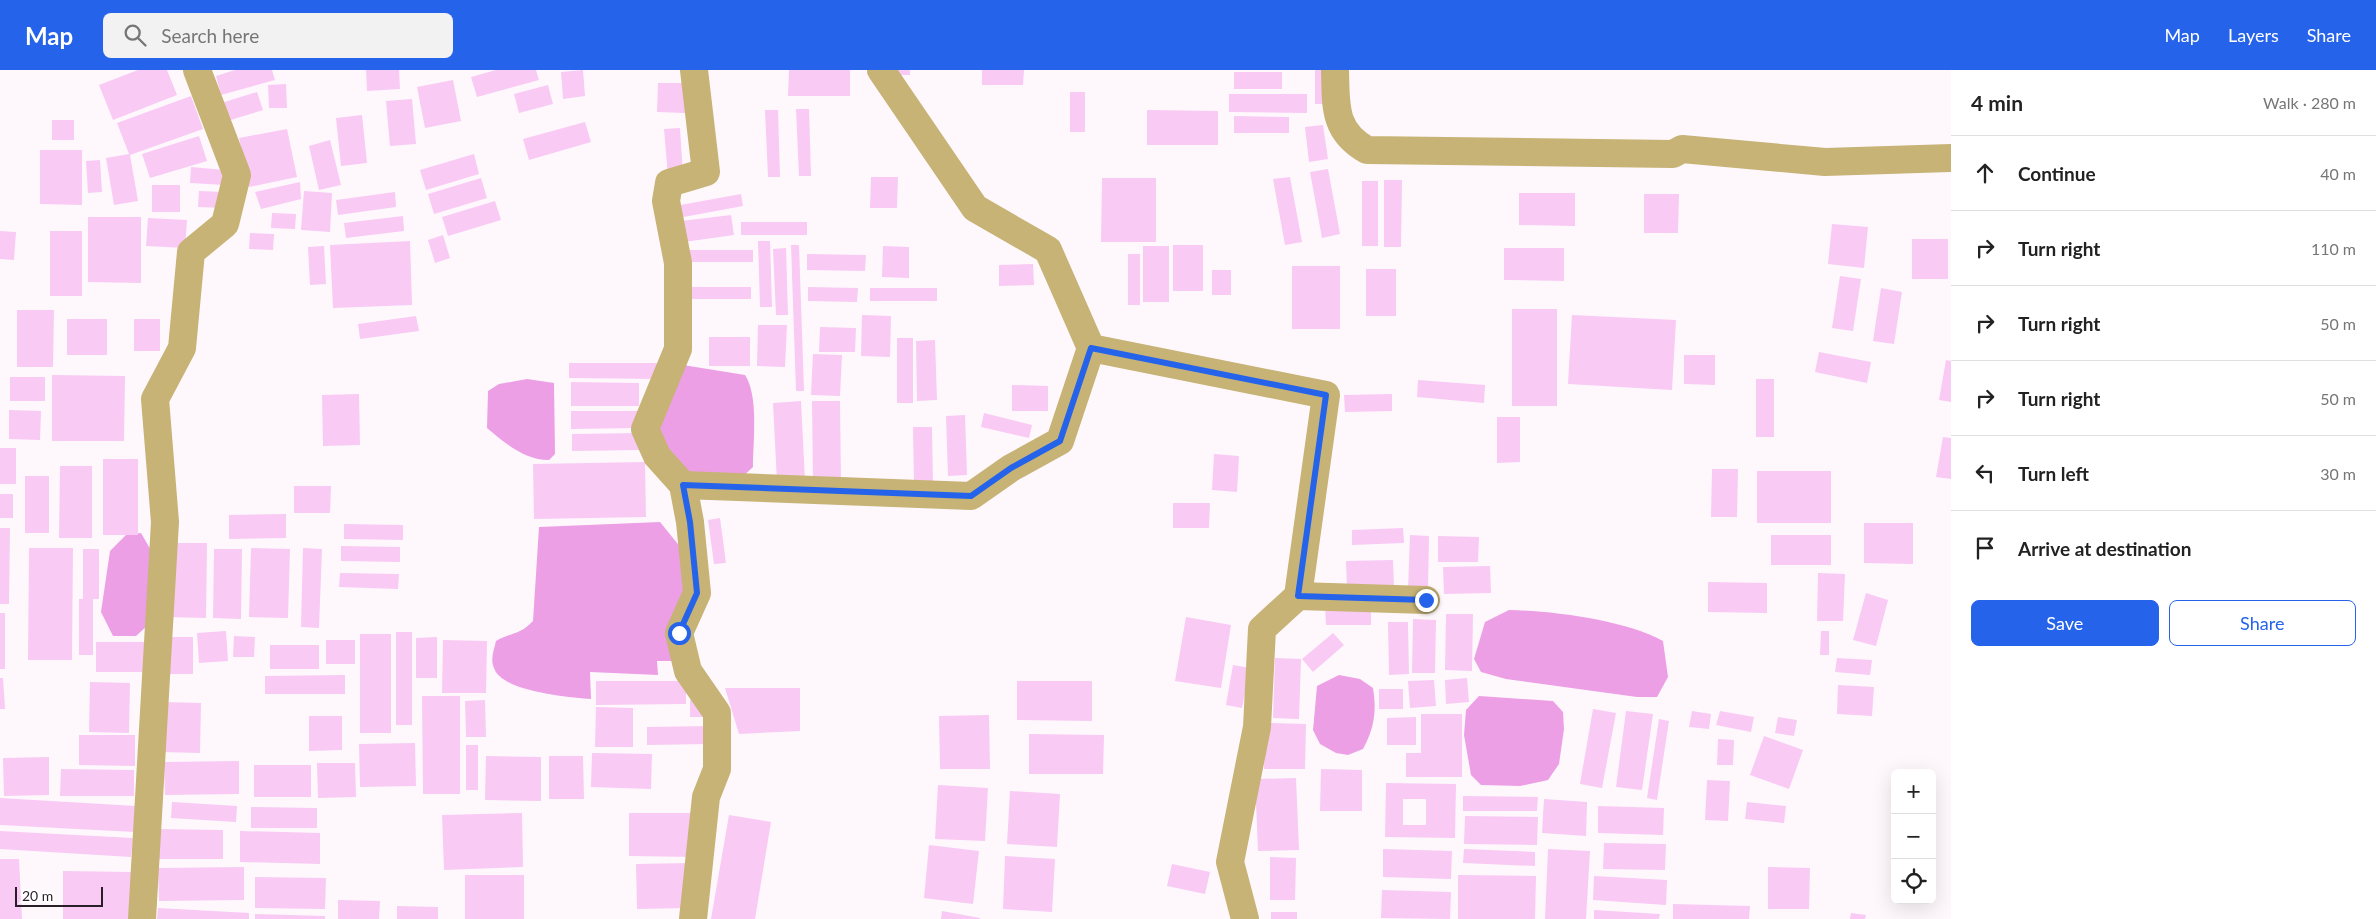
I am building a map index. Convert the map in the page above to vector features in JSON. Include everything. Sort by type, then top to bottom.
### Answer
[{"type":"street","points":[[142,919],[165,522],[155,399],[182,348],[191,252],[225,224],[237,175],[197,70]]},
{"type":"street","points":[[693,919],[706,798],[717,768],[717,712],[688,671],[679,633],[697,593],[690,522],[683,485],[657,456],[645,429],[678,349],[678,263],[666,201],[669,183],[706,172],[694,70]]},
{"type":"street","points":[[683,485],[971,496],[1011,468],[1060,441],[1091,348],[1048,250],[975,208],[881,70]]},
{"type":"street","points":[[1335,70],[1340,124],[1352,142],[1367,150],[1673,154],[1682,149],[1825,162],[1951,158]]},
{"type":"street","points":[[1091,348],[1326,395],[1298,596],[1262,629],[1257,727],[1230,862],[1245,919]]},
{"type":"street","points":[[1298,596],[1426,600]]},
{"type":"shaded area","points":[[683,365],[745,375],[754,407],[753,467],[739,480],[691,481],[663,446],[659,426]]},
{"type":"shaded area","points":[[527,379],[554,383],[555,454],[549,460],[532,457],[516,450],[487,428],[488,391],[499,384]]},
{"type":"shaded area","points":[[660,522],[686,554],[690,581],[674,661],[657,661],[658,675],[590,672],[591,699],[537,692],[509,683],[500,676],[494,668],[492,661],[496,641],[520,631],[533,621],[539,527]]},
{"type":"shaded area","points":[[141,533],[152,552],[147,626],[136,636],[113,636],[101,612],[110,551],[126,535]]},
{"type":"shaded area","points":[[1509,610],[1546,612],[1588,618],[1629,627],[1647,634],[1663,641],[1668,677],[1657,697],[1637,697],[1506,679],[1481,672],[1474,659],[1485,622]]},
{"type":"shaded area","points":[[1339,675],[1360,679],[1373,688],[1374,696],[1374,720],[1367,742],[1363,749],[1348,755],[1336,753],[1320,744],[1313,730],[1317,686]]},
{"type":"shaded area","points":[[1479,696],[1553,701],[1563,712],[1564,729],[1559,764],[1548,780],[1520,786],[1481,785],[1471,775],[1464,735],[1466,710]]},
{"type":"building","points":[[138,70],[167,70],[177,95],[113,120],[99,85]]},
{"type":"building","points":[[235,70],[272,70],[275,80],[221,95],[216,76]]},
{"type":"building","points":[[366,70],[399,70],[400,89],[367,91]]},
{"type":"building","points":[[496,70],[536,70],[539,80],[477,97],[471,77]]},
{"type":"building","points":[[583,70],[585,96],[563,99],[561,72]]},
{"type":"building","points":[[789,70],[850,70],[850,96],[788,96]]},
{"type":"building","points":[[867,70],[910,70],[910,75],[867,75]]},
{"type":"building","points":[[982,70],[1024,70],[1023,85],[982,85]]},
{"type":"building","points":[[1315,70],[1330,70],[1330,104],[1315,104]]},
{"type":"building","points":[[1234,72],[1282,72],[1282,89],[1234,89]]},
{"type":"building","points":[[453,80],[461,121],[425,128],[417,87]]},
{"type":"building","points":[[658,83],[685,83],[685,113],[657,112]]},
{"type":"building","points":[[286,84],[287,108],[269,108],[268,85]]},
{"type":"building","points":[[548,85],[553,104],[519,113],[514,94]]},
{"type":"building","points":[[257,92],[263,110],[224,122],[218,104]]},
{"type":"building","points":[[1070,92],[1085,92],[1085,132],[1070,132]]},
{"type":"building","points":[[1229,94],[1307,94],[1307,113],[1229,112]]},
{"type":"building","points":[[191,96],[203,129],[130,155],[138,201],[114,205],[106,158],[129,154],[117,123]]},
{"type":"building","points":[[412,99],[416,144],[390,146],[386,101]]},
{"type":"building","points":[[796,109],[809,109],[811,176],[799,176]]},
{"type":"building","points":[[765,110],[778,110],[780,177],[768,177]]},
{"type":"building","points":[[1147,110],[1218,111],[1218,145],[1147,145]]},
{"type":"building","points":[[362,115],[367,163],[341,166],[336,118]]},
{"type":"building","points":[[1234,116],[1289,117],[1289,133],[1234,133]]},
{"type":"building","points":[[52,120],[74,120],[74,140],[52,140]]},
{"type":"building","points":[[585,122],[591,142],[529,160],[523,139]]},
{"type":"building","points":[[1323,125],[1328,159],[1309,162],[1305,127]]},
{"type":"building","points":[[680,128],[683,175],[668,176],[664,129]]},
{"type":"building","points":[[287,129],[297,177],[249,187],[239,138]]},
{"type":"building","points":[[199,136],[207,161],[150,178],[142,154]]},
{"type":"building","points":[[330,140],[341,185],[319,190],[309,146]]},
{"type":"building","points":[[40,150],[82,150],[82,205],[40,204]]},
{"type":"building","points":[[474,154],[479,174],[426,190],[420,170]]},
{"type":"building","points":[[100,160],[102,192],[88,193],[86,161]]},
{"type":"building","points":[[191,167],[225,170],[224,185],[190,183]]},
{"type":"building","points":[[1328,169],[1340,234],[1322,238],[1310,172]]},
{"type":"building","points":[[871,177],[898,177],[897,208],[870,208]]},
{"type":"building","points":[[1290,177],[1302,242],[1285,245],[1273,179]]},
{"type":"building","points":[[481,178],[487,198],[434,214],[428,194]]},
{"type":"building","points":[[1102,178],[1156,178],[1156,242],[1101,242]]},
{"type":"building","points":[[1384,180],[1402,180],[1401,247],[1384,247]]},
{"type":"building","points":[[1362,181],[1378,181],[1378,246],[1362,246]]},
{"type":"building","points":[[300,182],[301,199],[261,209],[255,192]]},
{"type":"building","points":[[152,185],[180,185],[180,212],[152,212]]},
{"type":"building","points":[[199,191],[223,192],[223,208],[198,207]]},
{"type":"building","points":[[304,191],[332,193],[330,232],[301,230]]},
{"type":"building","points":[[395,192],[396,207],[338,215],[336,200]]},
{"type":"building","points":[[1519,193],[1575,193],[1575,226],[1519,225]]},
{"type":"building","points":[[741,194],[743,206],[678,218],[675,206]]},
{"type":"building","points":[[1644,194],[1679,194],[1678,233],[1644,233]]},
{"type":"building","points":[[495,201],[501,220],[448,236],[442,217]]},
{"type":"building","points":[[272,213],[296,214],[295,229],[271,228]]},
{"type":"building","points":[[731,215],[734,235],[684,242],[681,221]]},
{"type":"building","points":[[403,216],[404,231],[346,238],[344,223]]},
{"type":"building","points":[[88,217],[141,217],[141,283],[88,282]]},
{"type":"building","points":[[148,218],[187,220],[185,248],[146,246]]},
{"type":"building","points":[[741,222],[807,222],[807,235],[741,235]]},
{"type":"building","points":[[1832,224],[1868,227],[1864,268],[1828,264]]},
{"type":"building","points":[[0,231],[16,232],[14,260],[0,259]]},
{"type":"building","points":[[50,231],[82,231],[82,296],[50,296]]},
{"type":"building","points":[[250,233],[274,234],[273,250],[249,249]]},
{"type":"building","points":[[443,235],[450,258],[435,263],[428,240]]},
{"type":"building","points":[[1912,239],[1948,239],[1948,279],[1912,279]]},
{"type":"building","points":[[410,241],[412,305],[333,308],[330,245]]},
{"type":"building","points":[[758,241],[770,241],[772,307],[760,307]]},
{"type":"building","points":[[791,245],[799,245],[804,391],[796,391]]},
{"type":"building","points":[[1173,245],[1203,245],[1203,291],[1173,291]]},
{"type":"building","points":[[324,246],[326,284],[310,285],[308,247]]},
{"type":"building","points":[[883,246],[909,247],[909,278],[882,277]]},
{"type":"building","points":[[1143,246],[1169,246],[1169,302],[1143,302]]},
{"type":"building","points":[[786,248],[788,315],[776,315],[773,249]]},
{"type":"building","points":[[1504,248],[1564,248],[1564,281],[1504,280]]},
{"type":"building","points":[[686,250],[753,250],[753,262],[686,262]]},
{"type":"building","points":[[807,254],[866,255],[865,271],[807,270]]},
{"type":"building","points":[[1128,254],[1140,254],[1140,305],[1128,305]]},
{"type":"building","points":[[1033,264],[1034,285],[999,286],[999,265]]},
{"type":"building","points":[[1292,266],[1340,266],[1340,329],[1292,329]]},
{"type":"building","points":[[1366,269],[1396,269],[1396,316],[1366,316]]},
{"type":"building","points":[[1212,270],[1231,270],[1231,295],[1212,295]]},
{"type":"building","points":[[1840,276],[1861,279],[1853,331],[1832,328]]},
{"type":"building","points":[[684,287],[751,287],[751,299],[684,299]]},
{"type":"building","points":[[808,287],[858,288],[857,302],[808,301]]},
{"type":"building","points":[[870,288],[937,288],[937,301],[870,301]]},
{"type":"building","points":[[1881,288],[1902,292],[1894,344],[1873,341]]},
{"type":"building","points":[[1512,309],[1557,309],[1557,406],[1512,406]]},
{"type":"building","points":[[17,310],[54,310],[53,367],[17,367]]},
{"type":"building","points":[[862,315],[891,316],[890,357],[861,356]]},
{"type":"building","points":[[1572,315],[1676,320],[1672,390],[1568,384]]},
{"type":"building","points":[[416,316],[419,331],[360,339],[358,324]]},
{"type":"building","points":[[67,319],[107,319],[107,355],[67,355]]},
{"type":"building","points":[[134,319],[160,319],[160,351],[134,351]]},
{"type":"building","points":[[758,325],[787,325],[785,367],[757,366]]},
{"type":"building","points":[[820,327],[856,328],[855,352],[819,352]]},
{"type":"building","points":[[709,337],[750,337],[750,366],[709,366]]},
{"type":"building","points":[[897,338],[913,338],[913,403],[897,403]]},
{"type":"building","points":[[935,340],[937,400],[917,401],[916,341]]},
{"type":"building","points":[[1819,352],[1871,362],[1867,383],[1815,372]]},
{"type":"building","points":[[813,354],[842,355],[840,396],[811,395]]},
{"type":"building","points":[[1684,355],[1715,355],[1715,385],[1684,384]]},
{"type":"building","points":[[1946,360],[1951,361],[1951,402],[1939,400]]},
{"type":"building","points":[[569,363],[659,363],[659,379],[569,378]]},
{"type":"building","points":[[52,375],[125,376],[124,441],[52,441]]},
{"type":"building","points":[[10,377],[45,377],[45,401],[10,401]]},
{"type":"building","points":[[1756,379],[1774,379],[1774,437],[1756,437]]},
{"type":"building","points":[[1418,380],[1485,385],[1484,403],[1417,397]]},
{"type":"building","points":[[571,382],[639,383],[639,406],[571,406]]},
{"type":"building","points":[[1012,385],[1048,386],[1048,411],[1012,411]]},
{"type":"building","points":[[359,394],[360,445],[323,446],[322,395]]},
{"type":"building","points":[[1392,394],[1392,411],[1345,412],[1344,395]]},
{"type":"building","points":[[801,401],[805,481],[777,482],[773,403]]},
{"type":"building","points":[[812,401],[840,401],[841,482],[813,483]]},
{"type":"building","points":[[9,410],[41,411],[40,440],[9,439]]},
{"type":"building","points":[[571,411],[639,411],[639,428],[571,429]]},
{"type":"building","points":[[984,413],[1032,425],[1029,438],[981,427]]},
{"type":"building","points":[[965,415],[967,475],[948,476],[946,416]]},
{"type":"building","points":[[1497,417],[1520,417],[1520,462],[1497,463]]},
{"type":"building","points":[[913,427],[932,427],[933,487],[914,487]]},
{"type":"building","points":[[640,433],[640,450],[572,451],[572,434]]},
{"type":"building","points":[[1943,437],[1951,438],[1951,479],[1936,477]]},
{"type":"building","points":[[0,448],[16,448],[16,484],[0,484]]},
{"type":"building","points":[[1214,454],[1239,456],[1237,492],[1212,490]]},
{"type":"building","points":[[103,459],[138,459],[138,535],[103,535]]},
{"type":"building","points":[[645,462],[646,517],[534,519],[533,464]]},
{"type":"building","points":[[60,466],[92,466],[92,538],[59,538]]},
{"type":"building","points":[[1712,469],[1738,469],[1737,517],[1711,517]]},
{"type":"building","points":[[1757,471],[1831,471],[1831,523],[1757,523]]},
{"type":"building","points":[[25,476],[49,476],[49,533],[25,533]]},
{"type":"building","points":[[294,486],[331,486],[330,513],[294,513]]},
{"type":"building","points":[[0,494],[13,494],[13,518],[0,518]]},
{"type":"building","points":[[1173,503],[1210,503],[1209,528],[1173,528]]},
{"type":"building","points":[[286,514],[286,538],[229,539],[229,515]]},
{"type":"building","points":[[720,518],[726,563],[714,564],[708,520]]},
{"type":"building","points":[[1864,523],[1913,523],[1913,564],[1864,563]]},
{"type":"building","points":[[344,524],[403,525],[403,540],[344,539]]},
{"type":"building","points":[[0,528],[10,528],[9,604],[0,604]]},
{"type":"building","points":[[1403,528],[1404,543],[1352,545],[1352,530]]},
{"type":"building","points":[[1410,535],[1429,536],[1428,590],[1408,590]]},
{"type":"building","points":[[1771,535],[1831,535],[1831,565],[1771,565]]},
{"type":"building","points":[[1438,536],[1479,537],[1478,562],[1438,562]]},
{"type":"building","points":[[169,543],[207,543],[206,618],[167,617]]},
{"type":"building","points":[[341,546],[400,547],[400,562],[341,561]]},
{"type":"building","points":[[29,548],[73,548],[72,660],[28,660]]},
{"type":"building","points":[[251,548],[290,549],[288,618],[249,617]]},
{"type":"building","points":[[303,548],[322,549],[319,628],[301,627]]},
{"type":"building","points":[[83,549],[99,549],[99,599],[93,599],[93,655],[79,655],[79,599],[83,599]]},
{"type":"building","points":[[214,549],[242,549],[241,619],[213,618]]},
{"type":"building","points":[[1393,560],[1394,587],[1347,588],[1346,561]]},
{"type":"building","points":[[1490,566],[1491,593],[1444,594],[1443,567]]},
{"type":"building","points":[[340,573],[399,574],[398,589],[339,587]]},
{"type":"building","points":[[1818,573],[1845,574],[1843,621],[1817,621]]},
{"type":"building","points":[[1708,582],[1767,583],[1767,613],[1708,612]]},
{"type":"building","points":[[1866,593],[1888,600],[1876,646],[1853,640]]},
{"type":"building","points":[[1325,605],[1371,605],[1371,625],[1326,625]]},
{"type":"building","points":[[0,613],[5,613],[5,669],[0,669]]},
{"type":"building","points":[[1446,614],[1473,614],[1472,671],[1445,670]]},
{"type":"building","points":[[1186,617],[1231,625],[1221,688],[1175,681]]},
{"type":"building","points":[[1413,619],[1436,620],[1435,673],[1412,673]]},
{"type":"building","points":[[1388,622],[1408,622],[1409,674],[1389,675]]},
{"type":"building","points":[[226,631],[228,661],[199,663],[197,633]]},
{"type":"building","points":[[1821,631],[1829,631],[1829,655],[1820,655]]},
{"type":"building","points":[[396,632],[412,632],[412,725],[396,725]]},
{"type":"building","points":[[1333,633],[1344,645],[1313,672],[1302,659]]},
{"type":"building","points":[[360,634],[391,634],[391,733],[360,733]]},
{"type":"building","points":[[234,636],[255,637],[254,657],[233,657]]},
{"type":"building","points":[[160,637],[193,637],[193,674],[160,674]]},
{"type":"building","points":[[437,637],[437,678],[416,678],[416,638]]},
{"type":"building","points":[[326,640],[355,640],[355,664],[326,664]]},
{"type":"building","points":[[443,640],[487,641],[486,693],[442,693]]},
{"type":"building","points":[[96,642],[153,642],[153,672],[96,672]]},
{"type":"building","points":[[270,645],[319,645],[319,669],[270,669]]},
{"type":"building","points":[[1275,658],[1301,659],[1299,719],[1273,718]]},
{"type":"building","points":[[1837,658],[1872,660],[1870,675],[1835,672]]},
{"type":"building","points":[[1233,665],[1250,668],[1242,708],[1226,705]]},
{"type":"building","points":[[345,675],[345,694],[265,694],[265,676]]},
{"type":"building","points":[[0,678],[3,678],[5,709],[0,709]]},
{"type":"building","points":[[1467,678],[1469,702],[1446,704],[1445,680]]},
{"type":"building","points":[[1434,680],[1436,706],[1410,708],[1408,681]]},
{"type":"building","points":[[596,681],[686,681],[686,704],[596,705]]},
{"type":"building","points":[[1017,681],[1092,681],[1092,721],[1017,720]]},
{"type":"building","points":[[90,682],[130,683],[129,733],[89,732]]},
{"type":"building","points":[[1838,685],[1874,687],[1872,716],[1837,714]]},
{"type":"building","points":[[725,688],[800,688],[800,731],[739,734]]},
{"type":"building","points":[[1379,689],[1403,689],[1403,709],[1379,709]]},
{"type":"building","points":[[422,696],[460,696],[460,794],[423,794]]},
{"type":"building","points":[[485,700],[486,737],[466,737],[465,701]]},
{"type":"building","points":[[690,700],[708,700],[708,717],[690,717]]},
{"type":"building","points":[[161,702],[201,703],[200,753],[160,752]]},
{"type":"building","points":[[596,707],[633,708],[633,747],[595,747]]},
{"type":"building","points":[[1593,709],[1616,713],[1602,788],[1580,784]]},
{"type":"building","points":[[1626,711],[1653,714],[1642,790],[1616,787]]},
{"type":"building","points":[[1692,711],[1711,714],[1709,729],[1689,727]]},
{"type":"building","points":[[1720,711],[1754,717],[1751,732],[1716,725]]},
{"type":"building","points":[[1421,714],[1462,714],[1462,777],[1406,777],[1406,753],[1421,753]]},
{"type":"building","points":[[989,715],[990,769],[940,769],[939,716]]},
{"type":"building","points":[[309,716],[342,716],[342,750],[309,751]]},
{"type":"building","points":[[1416,717],[1416,745],[1387,745],[1387,718]]},
{"type":"building","points":[[1778,717],[1797,720],[1794,736],[1775,733]]},
{"type":"building","points":[[1659,719],[1669,721],[1657,800],[1647,798]]},
{"type":"building","points":[[1265,723],[1306,724],[1305,769],[1264,769]]},
{"type":"building","points":[[711,726],[711,744],[647,745],[647,727]]},
{"type":"building","points":[[1029,734],[1104,735],[1103,774],[1029,774]]},
{"type":"building","points":[[79,735],[135,735],[135,766],[79,765]]},
{"type":"building","points":[[1764,736],[1803,750],[1789,789],[1750,775]]},
{"type":"building","points":[[1718,739],[1734,740],[1733,765],[1717,765]]},
{"type":"building","points":[[415,743],[416,786],[360,787],[359,744]]},
{"type":"building","points":[[466,745],[478,745],[478,790],[466,790]]},
{"type":"building","points":[[592,753],[652,754],[651,789],[591,787]]},
{"type":"building","points":[[486,756],[541,757],[541,801],[485,800]]},
{"type":"building","points":[[549,756],[583,756],[584,799],[549,799]]},
{"type":"building","points":[[49,757],[49,795],[4,796],[3,758]]},
{"type":"building","points":[[239,761],[239,794],[165,795],[164,762]]},
{"type":"building","points":[[317,763],[355,763],[356,797],[318,798]]},
{"type":"building","points":[[254,765],[311,765],[311,797],[254,797]]},
{"type":"building","points":[[61,769],[134,770],[134,796],[60,796]]},
{"type":"building","points":[[1321,769],[1362,770],[1362,811],[1320,811]]},
{"type":"building","points":[[1296,778],[1299,850],[1258,851],[1255,779]]},
{"type":"building","points":[[1707,780],[1730,781],[1728,821],[1705,820]]},
{"type":"building","points":[[1386,783],[1456,784],[1455,838],[1385,837]],"holes":[[[1403,799],[1426,799],[1426,825],[1403,825]]]},
{"type":"building","points":[[938,785],[988,788],[985,841],[935,839]]},
{"type":"building","points":[[1010,791],[1060,794],[1057,847],[1007,844]]},
{"type":"building","points":[[1463,796],[1538,797],[1537,811],[1463,811]]},
{"type":"building","points":[[0,798],[136,806],[135,832],[0,825]]},
{"type":"building","points":[[1544,799],[1587,802],[1586,836],[1542,833]]},
{"type":"building","points":[[172,802],[237,806],[236,822],[171,818]]},
{"type":"building","points":[[1747,802],[1786,806],[1784,823],[1745,819]]},
{"type":"building","points":[[1598,806],[1664,808],[1663,835],[1598,833]]},
{"type":"building","points":[[251,807],[317,808],[317,828],[251,828]]},
{"type":"building","points":[[522,813],[523,867],[444,870],[442,815]]},
{"type":"building","points":[[629,813],[696,813],[696,857],[629,856]]},
{"type":"building","points":[[729,815],[771,822],[755,919],[711,919]]},
{"type":"building","points":[[1465,816],[1538,817],[1537,845],[1464,844]]},
{"type":"building","points":[[153,829],[223,830],[223,859],[153,859]]},
{"type":"building","points":[[0,831],[133,838],[131,857],[0,849]]},
{"type":"building","points":[[240,831],[320,833],[320,864],[240,862]]},
{"type":"building","points":[[1604,843],[1666,844],[1665,870],[1603,869]]},
{"type":"building","points":[[929,845],[979,851],[973,904],[924,898]]},
{"type":"building","points":[[1383,849],[1452,851],[1451,879],[1383,877]]},
{"type":"building","points":[[1464,849],[1535,852],[1535,866],[1463,863]]},
{"type":"building","points":[[1548,849],[1590,851],[1586,919],[1545,919]]},
{"type":"building","points":[[1005,856],[1055,859],[1052,912],[1003,909]]},
{"type":"building","points":[[1270,857],[1296,858],[1295,900],[1270,900]]},
{"type":"building","points":[[0,859],[19,859],[22,919],[0,919]]},
{"type":"building","points":[[690,863],[690,908],[637,909],[636,864]]},
{"type":"building","points":[[1172,864],[1210,872],[1205,894],[1167,886]]},
{"type":"building","points":[[244,867],[244,900],[159,901],[158,868]]},
{"type":"building","points":[[1768,867],[1810,868],[1809,909],[1768,909]]},
{"type":"building","points":[[63,871],[134,872],[133,919],[63,919]]},
{"type":"building","points":[[465,875],[524,875],[524,919],[465,919]]},
{"type":"building","points":[[1458,875],[1536,876],[1535,919],[1458,919]]},
{"type":"building","points":[[1594,876],[1667,880],[1666,905],[1593,900]]},
{"type":"building","points":[[255,877],[326,878],[325,909],[255,908]]},
{"type":"building","points":[[1382,890],[1451,892],[1450,919],[1381,918]]},
{"type":"building","points":[[338,900],[380,901],[379,919],[338,919]]},
{"type":"building","points":[[1673,904],[1750,906],[1749,919],[1673,919]]},
{"type":"building","points":[[397,906],[438,907],[438,919],[397,919]]},
{"type":"building","points":[[158,908],[249,913],[249,919],[157,919]]},
{"type":"building","points":[[1594,910],[1660,914],[1659,919],[1594,919]]},
{"type":"building","points":[[942,911],[980,918],[980,919],[941,919]]},
{"type":"building","points":[[1271,912],[1297,912],[1297,919],[1271,919]]},
{"type":"building","points":[[1851,913],[1866,915],[1865,919],[1850,919]]},
{"type":"building","points":[[255,914],[325,916],[325,919],[255,919]]},
{"type":"route","points":[[679,633],[697,593],[690,522],[683,485],[971,496],[1011,468],[1060,441],[1091,348],[1326,395],[1298,596],[1426,600]]}]
